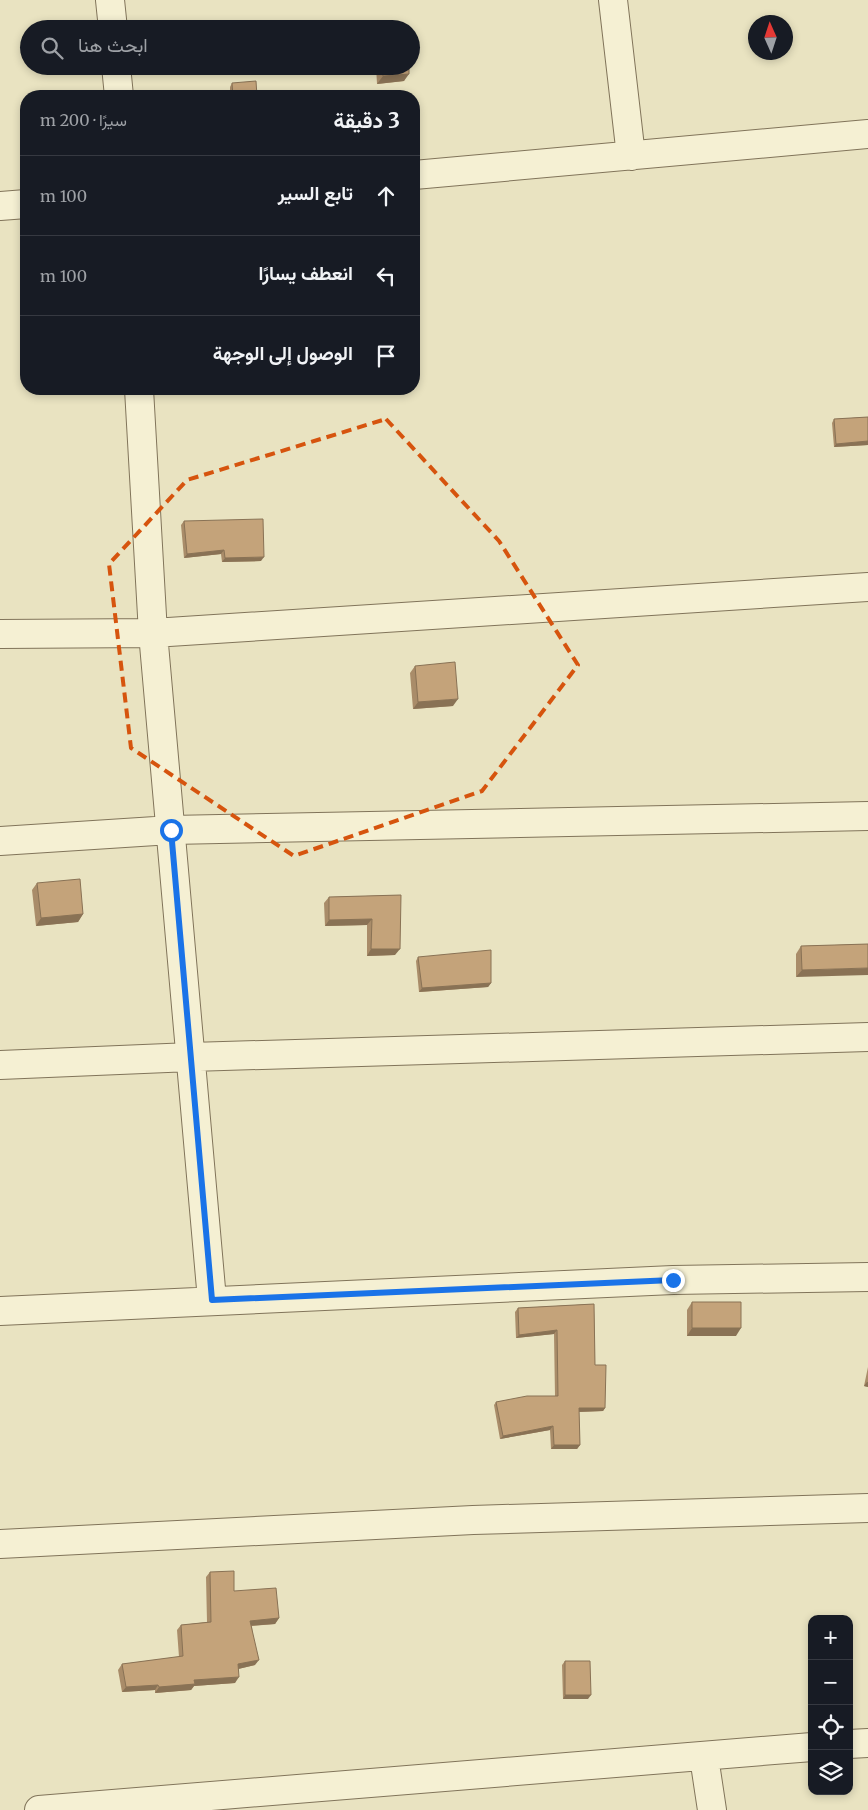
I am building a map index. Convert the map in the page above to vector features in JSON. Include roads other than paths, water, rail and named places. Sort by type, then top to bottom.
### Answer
[{"type":"street","points":[[110,0],[112,20]]},
{"type":"street","points":[[613,0],[631,156]]},
{"type":"street","points":[[117,75],[118,90]]},
{"type":"street","points":[[420,174],[868,134]]},
{"type":"street","points":[[0,206],[20,204]]},
{"type":"street","points":[[139,395],[153,633],[212,1300]]},
{"type":"street","points":[[0,634],[153,633],[868,587]]},
{"type":"street","points":[[0,841],[171,830],[868,816]]},
{"type":"street","points":[[0,1065],[191,1057],[868,1037]]},
{"type":"street","points":[[0,1311],[673,1280],[868,1277]]},
{"type":"street","points":[[0,1544],[473,1520],[868,1508]]},
{"type":"street","points":[[853,1744],[868,1743]]},
{"type":"street","points":[[39,1810],[808,1747]]},
{"type":"street","points":[[704,1757],[712,1810]]}]
